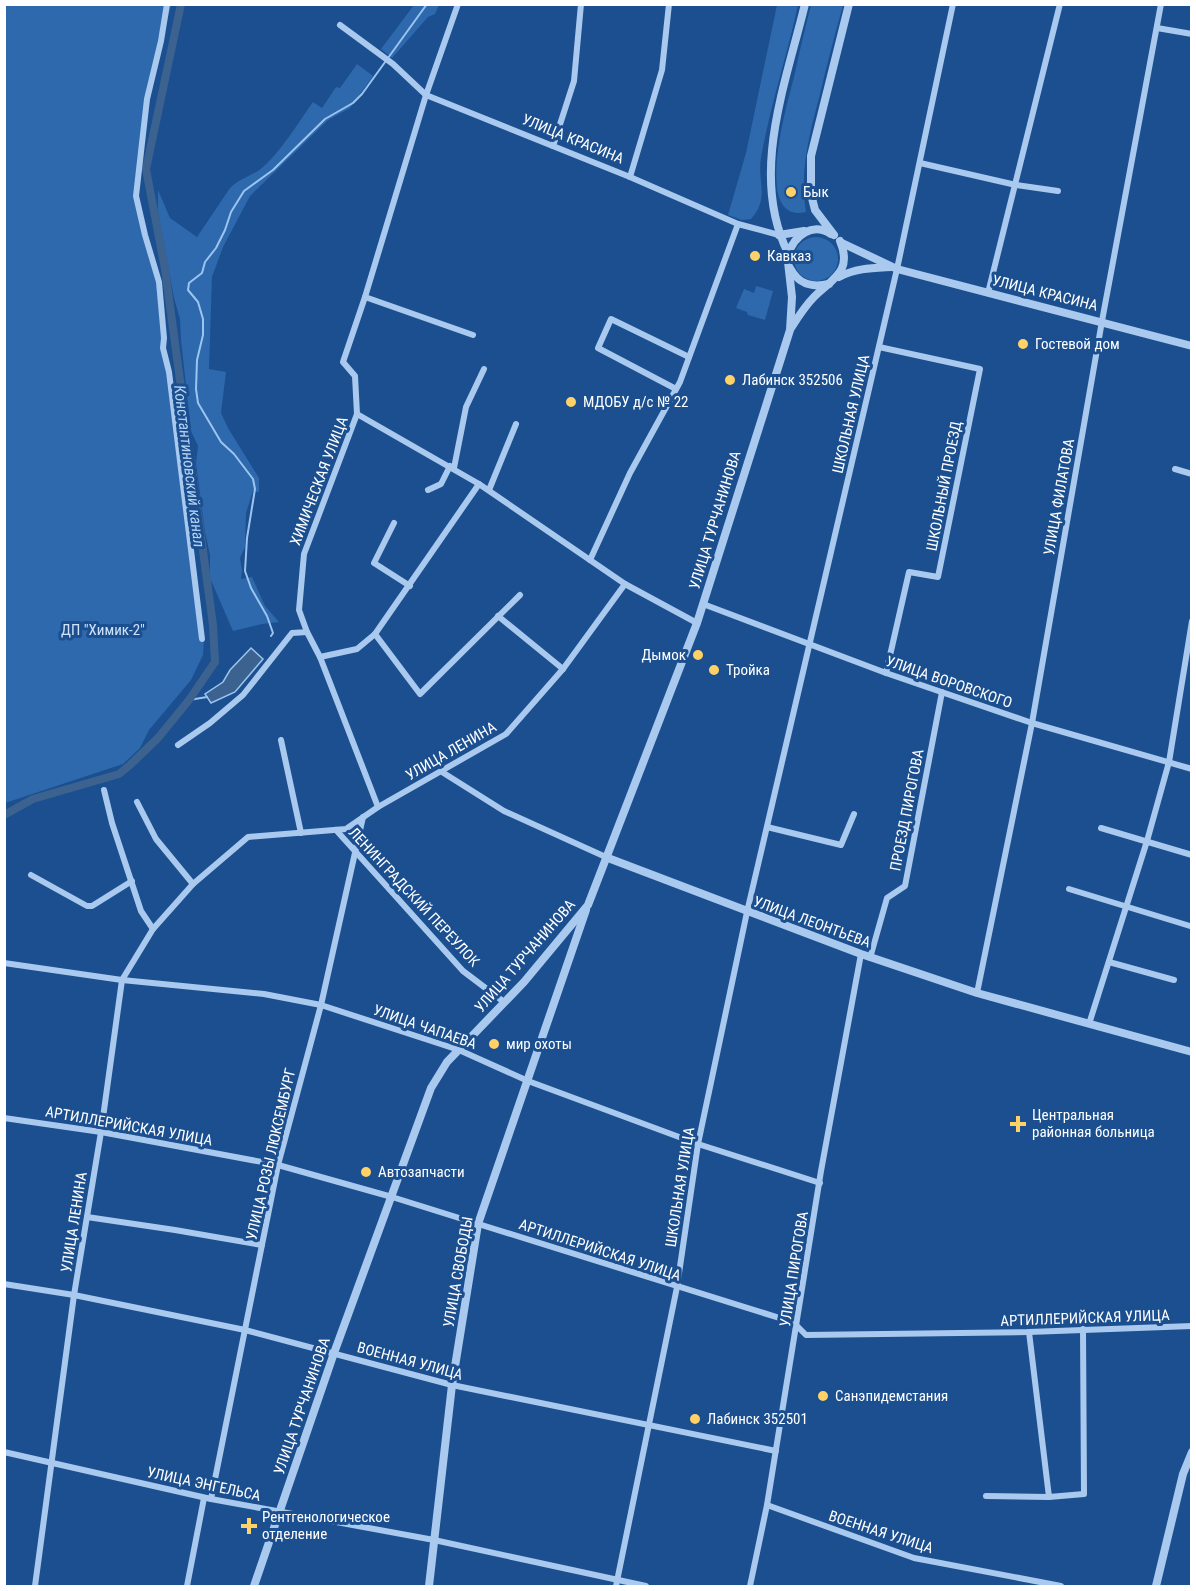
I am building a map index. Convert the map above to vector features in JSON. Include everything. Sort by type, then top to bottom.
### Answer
[{"type":"street","points":[[167,4],[140,142],[136,196],[159,282],[163,348],[169,372],[202,639]]},
{"type":"street","name":"ХИМИЧЕСКАЯ УЛИЦА","points":[[307,632],[299,610],[304,554],[357,414],[355,376],[343,362],[426,95],[458,4]]},
{"type":"street","points":[[553,146],[574,81],[581,4]]},
{"type":"street","points":[[630,177],[663,70],[669,4]]},
{"type":"street","name":"УЛИЦА ТУРЧАНИНОВА","points":[[254,1587],[334,1353],[431,1088],[447,1062],[504,1002],[588,905],[697,623],[790,330],[792,297],[788,258],[779,235],[769,180],[773,135],[804,4]]},
{"type":"street","points":[[834,235],[825,230],[814,229],[798,236],[793,242],[788,258],[797,278],[815,287],[829,284],[838,277],[843,267],[842,243],[815,210],[811,194],[811,156],[849,4]]},
{"type":"street","name":"ШКОЛЬНАЯ УЛИЦА","points":[[616,1587],[677,1287],[698,1144],[747,912],[879,346],[953,4]]},
{"type":"street","points":[[988,293],[1060,4]]},
{"type":"street","name":"УЛИЦА ФИЛАТОВА","points":[[977,993],[1032,723],[1102,321],[1161,4]]},
{"type":"street","name":"УЛИЦА КРАСИНА","points":[[340,25],[393,64],[426,95],[630,177],[738,224],[779,235],[814,229]]},
{"type":"street","points":[[1156,28],[1191,34]]},
{"type":"street","points":[[920,163],[1016,185],[1058,191]]},
{"type":"street","points":[[590,560],[631,471],[676,388],[738,224]]},
{"type":"street","name":"УЛИЦА КРАСИНА","points":[[842,243],[895,268],[1191,346]]},
{"type":"street","name":"УЛИЦА КРАСИНА","points":[[838,277],[859,269],[895,268]]},
{"type":"street","name":"УЛИЦА ТУРЧАНИНОВА","points":[[790,330],[806,305],[829,284]]},
{"type":"street","points":[[365,297],[473,335]]},
{"type":"street","points":[[676,388],[597,348],[611,319],[689,357]]},
{"type":"street","name":"ШКОЛЬНЫЙ ПРОЕЗД","points":[[879,346],[980,369],[938,577],[909,572],[886,674]]},
{"type":"street","points":[[428,490],[441,484],[452,467],[466,407],[484,369]]},
{"type":"street","points":[[357,414],[452,467],[625,584],[697,623]]},
{"type":"street","points":[[489,490],[516,424]]},
{"type":"street","points":[[1175,469],[1191,474]]},
{"type":"street","points":[[320,657],[357,649],[375,634],[479,484]]},
{"type":"street","points":[[394,523],[374,563],[410,586]]},
{"type":"street","name":"УЛИЦА ЛЕНИНА","points":[[35,1587],[50,1462],[122,980],[153,929],[193,884],[248,837],[346,829],[378,807],[506,734],[563,669],[625,584]]},
{"type":"street","points":[[375,634],[420,694],[520,594]]},
{"type":"street","name":"УЛИЦА ВОРОВСКОГО","points":[[703,604],[886,674],[1032,723],[1191,769]]},
{"type":"street","points":[[498,616],[563,669]]},
{"type":"street","points":[[1089,1024],[1147,841],[1169,762],[1191,621]]},
{"type":"street","points":[[178,745],[210,723],[243,694],[292,633],[307,632],[320,657],[378,807]]},
{"type":"street","name":"ПРОЕЗД ПИРОГОВА","points":[[870,958],[887,898],[905,886],[942,692]]},
{"type":"street","points":[[281,740],[301,833]]},
{"type":"street","name":"УЛИЦА ЛЕОНТЬЕВА","points":[[442,772],[504,811],[608,858],[870,958],[977,993],[1191,1052]]},
{"type":"street","points":[[104,790],[112,823],[141,911],[153,929]]},
{"type":"street","points":[[138,802],[156,839],[193,884]]},
{"type":"street","points":[[767,827],[841,845],[854,814]]},
{"type":"street","name":"УЛИЦА РОЗЫ ЛЮКСЕМБУРГ","points":[[187,1587],[245,1330],[278,1165],[321,1005],[363,817]]},
{"type":"street","points":[[1101,828],[1191,855]]},
{"type":"street","name":"ЛЕНИНГРАДСКИЙ ПЕРЕУЛОК","points":[[336,830],[463,971],[504,1002]]},
{"type":"street","points":[[31,875],[87,906],[92,906],[132,881]]},
{"type":"street","points":[[1069,889],[1190,926]]},
{"type":"street","name":"УЛИЦА СВОБОДЫ","points":[[429,1587],[452,1385],[478,1224],[588,905]]},
{"type":"street","name":"УЛИЦА ПИРОГОВА","points":[[750,1587],[776,1451],[820,1183],[861,954]]},
{"type":"street","points":[[1109,962],[1174,980]]},
{"type":"street","name":"УЛИЦА ЧАПАЕВА","points":[[4,963],[122,980],[264,994],[321,1005],[459,1050],[528,1082],[698,1144],[820,1183]]},
{"type":"street","name":"АРТИЛЛЕРИЙСКАЯ УЛИЦА","points":[[4,1118],[101,1132],[278,1165],[392,1197],[786,1320],[806,1335],[1029,1332],[1191,1326]]},
{"type":"street","points":[[87,1217],[262,1245]]},
{"type":"street","name":"ВОЕННАЯ УЛИЦА","points":[[4,1284],[74,1295],[245,1330],[452,1385],[776,1451]]},
{"type":"street","points":[[986,1496],[1049,1497],[1084,1494],[1083,1329]]},
{"type":"street","points":[[1029,1332],[1049,1497]]},
{"type":"street","name":"УЛИЦА ЭНГЕЛЬСА","points":[[4,1452],[208,1498],[435,1540],[646,1587]]},
{"type":"street","points":[[1156,1587],[1183,1474],[1191,1452]]},
{"type":"street","name":"ВОЕННАЯ УЛИЦА","points":[[766,1505],[914,1558],[1061,1587]]},
{"type":"green space","name":"ДП \"Химик-2\"","points":[[5,5],[171,5],[155,70],[141,151],[137,197],[161,282],[164,349],[204,640],[203,655],[191,680],[149,730],[140,748],[123,764],[5,803]]},
{"type":"green space","points":[[414,5],[439,5],[435,14],[428,17],[392,58],[381,49]]},
{"type":"green space","points":[[777,5],[798,5],[761,158],[760,204],[751,219],[742,220],[728,215],[746,153]]},
{"type":"green space","points":[[811,5],[843,5],[807,152],[804,182],[806,212],[789,211],[780,200],[776,181],[777,158]]},
{"type":"green space","points":[[357,64],[373,76],[350,108],[328,120],[250,196],[223,247],[212,277],[209,369],[226,372],[221,413],[259,478],[259,492],[253,491],[246,513],[245,547],[240,558],[241,579],[252,577],[265,606],[279,622],[233,631],[210,578],[210,555],[196,463],[198,446],[191,431],[180,319],[158,211],[158,190],[170,218],[197,237],[230,188],[259,170],[270,160],[313,102],[322,108],[336,87],[340,88]]},
{"type":"green space","points":[[816,237],[825,238],[832,243],[837,250],[837,268],[832,275],[825,280],[816,281],[807,280],[800,275],[795,268],[794,259],[795,250],[800,243],[807,238]]},
{"type":"green space","points":[[756,286],[773,291],[765,320],[748,315],[747,312],[736,308],[744,289],[754,293]]},
{"type":"shaded area","points":[[251,648],[263,659],[235,692],[211,703],[205,694],[223,682],[230,670]]},
{"type":"waterway","name":"Константиновский канал","points":[[4,815],[33,799],[119,774],[158,738],[189,700],[215,662],[213,625],[165,269],[146,169],[181,4]]},
{"type":"waterway","points":[[271,636],[273,633],[267,616],[251,588],[245,571],[247,538],[255,489],[253,479],[234,454],[221,442],[198,403],[197,360],[203,335],[203,319],[198,302],[188,290],[189,283],[202,273],[205,262],[216,248],[231,212],[244,191],[273,170],[325,119],[353,103],[362,94],[427,4]]},
{"type":"waterway","points":[[189,700],[207,697]]},
{"type":"place","name":"Бык","points":[[791,192]]},
{"type":"place","name":"Кавказ","points":[[755,256]]},
{"type":"place","name":"Гостевой дом","points":[[1023,344]]},
{"type":"place","name":"Лабинск 352506","points":[[730,380]]},
{"type":"place","name":"МДОБУ д/с № 22","points":[[571,402]]},
{"type":"place","name":"Дымок","points":[[698,655]]},
{"type":"place","name":"Тройка","points":[[714,670]]},
{"type":"place","name":"мир охоты","points":[[494,1044]]},
{"type":"place","name":"Центральная районная больница","points":[[1018,1124]]},
{"type":"place","name":"Автозапчасти","points":[[366,1172]]},
{"type":"place","name":"Санэпидемстания","points":[[823,1396]]},
{"type":"place","name":"Лабинск 352501","points":[[695,1419]]},
{"type":"place","name":"Рентгенологическое отделение","points":[[249,1526]]}]
